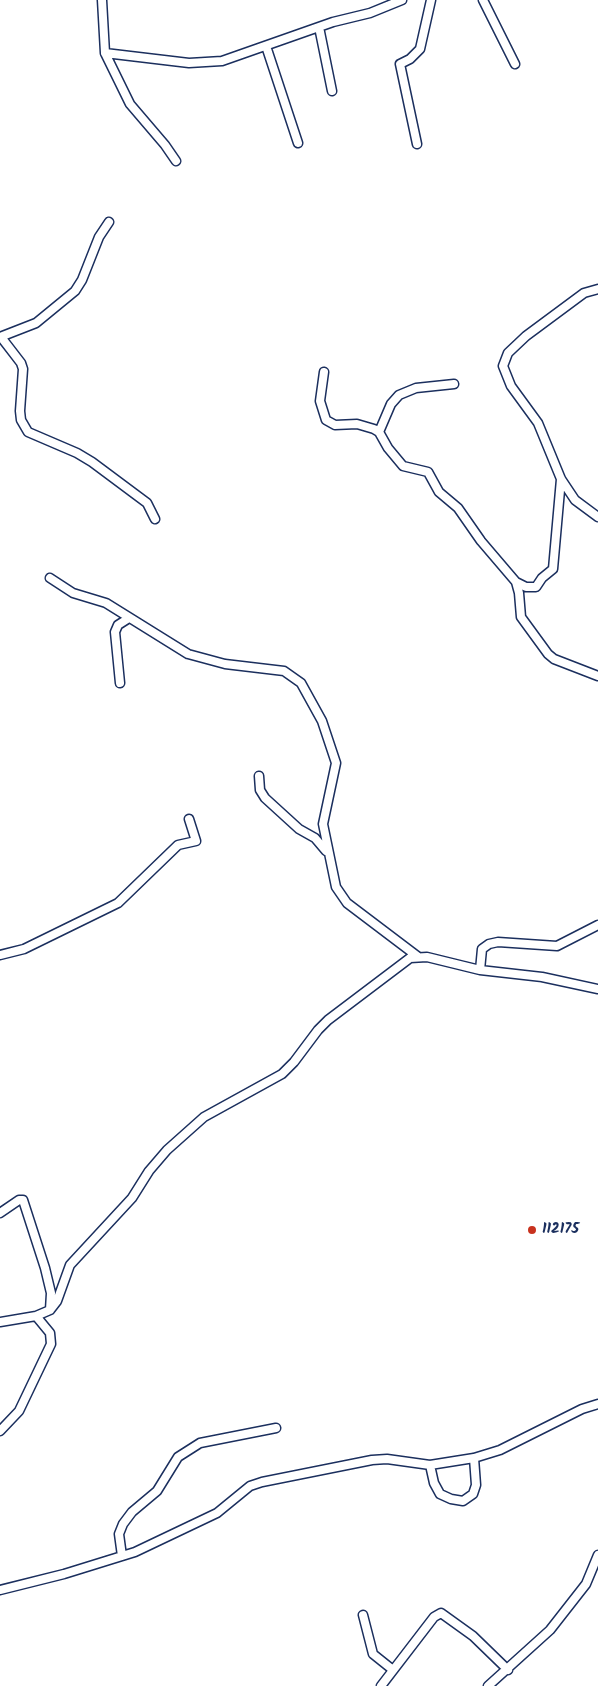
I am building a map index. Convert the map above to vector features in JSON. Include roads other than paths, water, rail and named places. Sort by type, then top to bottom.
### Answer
[{"type":"street","points":[[102,0],[106,54],[130,104],[176,161]]},
{"type":"street","points":[[106,54],[173,61],[215,62],[266,46],[319,26],[370,13],[402,0]]},
{"type":"street","points":[[417,144],[400,64],[410,59],[420,49],[431,0]]},
{"type":"street","points":[[483,0],[515,64]]},
{"type":"street","points":[[319,26],[332,92]]},
{"type":"street","points":[[266,46],[298,143]]},
{"type":"street","points":[[109,222],[99,238],[82,280],[75,290],[36,323],[1,337],[21,363],[23,370],[20,411],[21,420],[28,432],[77,453],[92,462],[147,503],[155,519]]},
{"type":"street","points":[[598,289],[584,293],[526,336],[508,353],[503,366],[511,386],[538,423],[561,479],[575,500],[598,517]]},
{"type":"street","points":[[324,372],[320,401],[326,420],[334,425],[357,424],[379,432],[388,448],[403,466],[428,472],[439,492],[458,508],[481,541],[516,582],[520,593],[518,605],[521,618],[548,654],[554,659],[598,676]]},
{"type":"street","points":[[379,432],[391,404],[399,395],[416,388],[454,384]]},
{"type":"street","points":[[516,582],[536,587],[542,578],[554,569],[561,479]]},
{"type":"street","points":[[50,578],[62,587],[106,603],[178,648],[201,659],[284,671],[302,683],[322,721],[336,763],[323,824],[333,879],[340,895],[386,934],[417,956],[480,970],[542,977],[598,989]]},
{"type":"street","points":[[120,683],[115,632],[118,626],[129,618]]},
{"type":"street","points":[[259,776],[260,790],[265,798],[299,829],[314,838],[328,853]]},
{"type":"street","points":[[0,955],[24,949],[118,903],[178,845],[196,841],[189,819]]},
{"type":"street","points":[[480,970],[482,949],[489,944],[498,942],[556,946],[598,925]]},
{"type":"street","points":[[0,1322],[36,1316],[50,1310],[57,1301],[70,1265],[132,1198],[149,1171],[167,1150],[204,1116],[282,1074],[328,1020],[404,961],[417,956]]},
{"type":"street","points":[[0,1213],[18,1200],[24,1200],[51,1293],[50,1310]]},
{"type":"street","points":[[0,1430],[19,1411],[51,1344],[50,1333],[36,1316]]},
{"type":"street","points":[[0,1590],[122,1556],[217,1513],[250,1486],[262,1482],[372,1460],[386,1459],[430,1465],[474,1458],[500,1450],[582,1409],[598,1404]]},
{"type":"street","points":[[122,1556],[119,1534],[123,1524],[132,1512],[157,1491],[178,1457],[200,1443],[276,1428]]},
{"type":"street","points":[[430,1465],[434,1483],[440,1494],[451,1499],[463,1501],[472,1494],[476,1485],[474,1458]]},
{"type":"street","points":[[488,1686],[508,1670],[550,1630],[580,1593],[598,1555]]},
{"type":"street","points":[[381,1686],[434,1617],[441,1613],[473,1636],[508,1670]]},
{"type":"street","points":[[363,1615],[373,1654],[393,1670]]},
{"type":"place","name":"112175","points":[[532,1230]]}]
